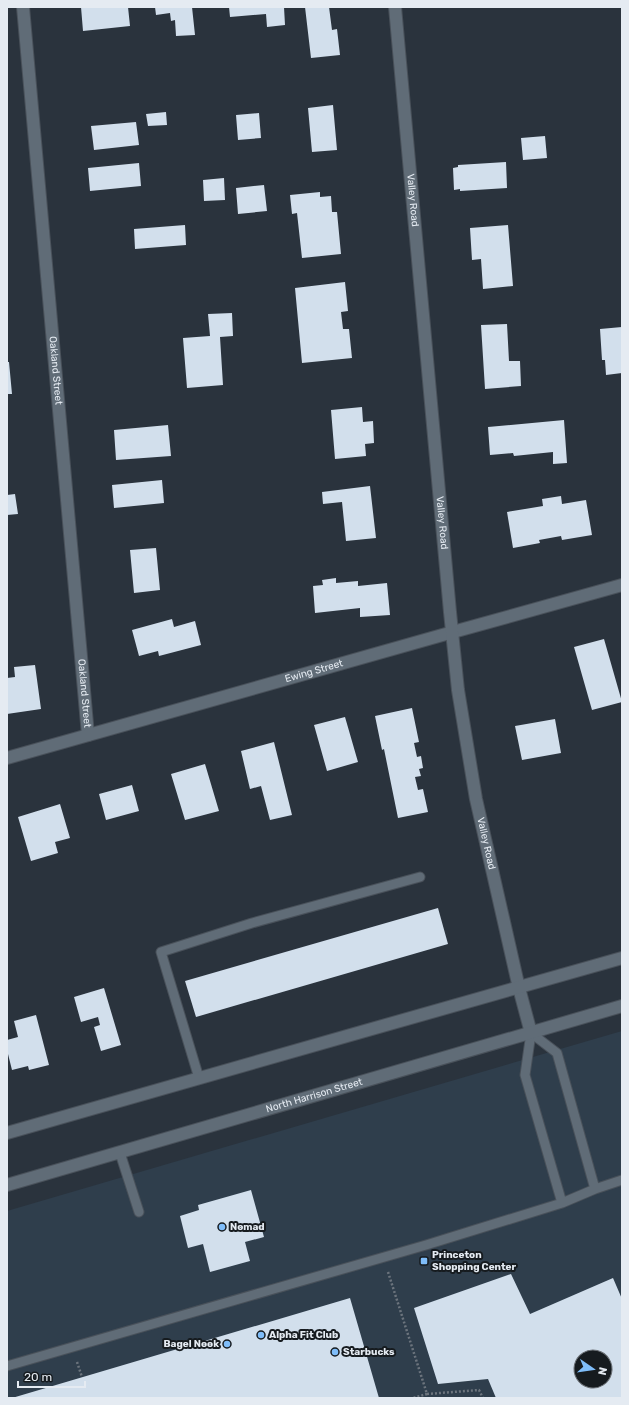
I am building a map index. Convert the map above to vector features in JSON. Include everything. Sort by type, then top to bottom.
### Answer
[{"type":"street","name":"Oakland Street","points":[[23,7],[88,735]]},
{"type":"street","name":"Valley Road","points":[[395,7],[458,690],[476,799],[519,988],[531,1033]]},
{"type":"street","name":"Ewing Street","points":[[7,758],[622,585]]},
{"type":"street","points":[[7,1133],[178,1083],[622,958]]},
{"type":"street","name":"North Harrison Street","points":[[7,1186],[622,1006]]},
{"type":"lane","points":[[199,1078],[161,952],[252,923],[420,877]]},
{"type":"lane","points":[[562,1203],[525,1075],[531,1033],[557,1053],[595,1188]]},
{"type":"lane","points":[[120,1153],[139,1212]]},
{"type":"lane","points":[[7,1366],[426,1245],[562,1203],[595,1188],[622,1180]]},
{"type":"path","points":[[383,1257],[426,1394]]},
{"type":"path","points":[[413,1398],[426,1394],[479,1390],[483,1398]]},
{"type":"shaded area","name":"Princeton Shopping Center","points":[[622,1031],[622,1398],[7,1398],[7,1211]]},
{"type":"building","points":[[81,7],[128,7],[130,26],[83,31]]},
{"type":"building","points":[[155,7],[192,7],[195,35],[176,36],[175,20],[171,21],[170,13],[156,15]]},
{"type":"building","points":[[229,7],[284,7],[285,25],[267,27],[266,14],[230,17]]},
{"type":"building","points":[[305,7],[329,7],[332,30],[337,29],[340,55],[311,58]]},
{"type":"building","points":[[333,105],[337,150],[312,152],[308,108]]},
{"type":"building","points":[[166,112],[167,125],[148,126],[146,114]]},
{"type":"building","points":[[259,113],[261,138],[238,140],[236,115]]},
{"type":"building","points":[[136,122],[139,145],[94,150],[91,126]]},
{"type":"building","points":[[545,136],[547,158],[523,160],[521,138]]},
{"type":"building","points":[[506,162],[507,188],[460,191],[460,189],[454,190],[453,168],[458,167],[458,165]]},
{"type":"building","points":[[139,163],[141,186],[90,191],[88,168]]},
{"type":"building","points":[[224,178],[225,200],[204,201],[203,180]]},
{"type":"building","points":[[264,185],[267,211],[238,214],[236,188]]},
{"type":"building","points":[[320,192],[320,197],[331,196],[332,212],[337,212],[341,254],[302,258],[297,213],[292,214],[290,195]]},
{"type":"building","points":[[185,225],[186,245],[135,249],[134,229]]},
{"type":"building","points":[[508,225],[513,286],[483,289],[481,259],[472,260],[470,228]]},
{"type":"building","points":[[345,282],[348,311],[341,312],[343,329],[349,329],[352,358],[302,363],[295,288]]},
{"type":"building","points":[[232,313],[233,336],[220,337],[223,385],[187,388],[183,338],[210,336],[208,314]]},
{"type":"building","points":[[507,324],[509,361],[520,361],[521,386],[485,389],[481,325]]},
{"type":"building","points":[[622,327],[622,373],[606,375],[605,360],[602,360],[600,329]]},
{"type":"building","points":[[7,362],[9,362],[12,394],[7,394]]},
{"type":"building","points":[[362,407],[363,422],[373,421],[374,443],[365,444],[366,456],[335,459],[331,410]]},
{"type":"building","points":[[564,420],[567,463],[553,464],[553,452],[514,456],[513,453],[490,455],[488,427]]},
{"type":"building","points":[[168,425],[171,456],[116,460],[114,430]]},
{"type":"building","points":[[162,480],[164,503],[114,508],[112,485]]},
{"type":"building","points":[[370,486],[376,538],[346,541],[342,502],[323,504],[322,492]]},
{"type":"building","points":[[15,494],[18,514],[7,515],[7,495]]},
{"type":"building","points":[[561,496],[562,504],[586,500],[592,535],[562,540],[561,536],[539,540],[540,543],[513,548],[507,512],[543,506],[542,499]]},
{"type":"building","points":[[156,548],[160,590],[134,593],[130,550]]},
{"type":"building","points":[[336,578],[336,583],[358,581],[358,586],[387,583],[390,615],[360,617],[360,608],[315,613],[313,586],[323,585],[322,580]]},
{"type":"building","points":[[172,619],[174,627],[195,621],[201,645],[159,656],[158,651],[139,656],[132,630]]},
{"type":"building","points":[[604,639],[622,702],[592,710],[574,647]]},
{"type":"building","points":[[35,665],[41,709],[7,714],[7,678],[15,677],[14,667]]},
{"type":"building","points":[[412,708],[419,742],[414,743],[417,757],[421,756],[423,768],[419,769],[421,776],[415,777],[418,790],[423,789],[428,812],[398,818],[384,749],[382,750],[375,716]]},
{"type":"building","points":[[345,717],[358,762],[327,771],[314,725]]},
{"type":"building","points":[[555,719],[561,753],[522,760],[515,726]]},
{"type":"building","points":[[274,742],[292,815],[270,820],[261,786],[250,789],[241,751]]},
{"type":"building","points":[[205,764],[219,811],[185,820],[171,774]]},
{"type":"building","points":[[132,785],[139,811],[106,820],[99,794]]},
{"type":"building","points":[[60,804],[70,838],[55,842],[58,853],[31,861],[18,817]]},
{"type":"building","points":[[438,908],[448,944],[196,1017],[185,981]]},
{"type":"building","points":[[104,988],[121,1045],[101,1051],[94,1027],[100,1025],[98,1017],[81,1022],[74,997]]},
{"type":"building","points":[[36,1015],[49,1065],[29,1070],[28,1066],[12,1070],[7,1050],[7,1040],[18,1037],[14,1021]]},
{"type":"building","name":"Nomad","points":[[251,1190],[264,1237],[245,1242],[250,1261],[210,1272],[203,1244],[188,1248],[180,1216],[199,1210],[198,1205]]},
{"type":"building","points":[[511,1274],[530,1314],[613,1278],[622,1299],[622,1398],[496,1398],[488,1379],[438,1384],[414,1308]]},
{"type":"building","points":[[350,1298],[379,1398],[12,1398]]},
{"type":"place","name":"Nomad","points":[[222,1227]]},
{"type":"place","name":"Princeton Shopping Center","points":[[424,1261]]},
{"type":"place","name":"Alpha Fit Club","points":[[261,1335]]},
{"type":"place","name":"Bagel Nook","points":[[227,1344]]},
{"type":"place","name":"Starbucks","points":[[335,1352]]}]
